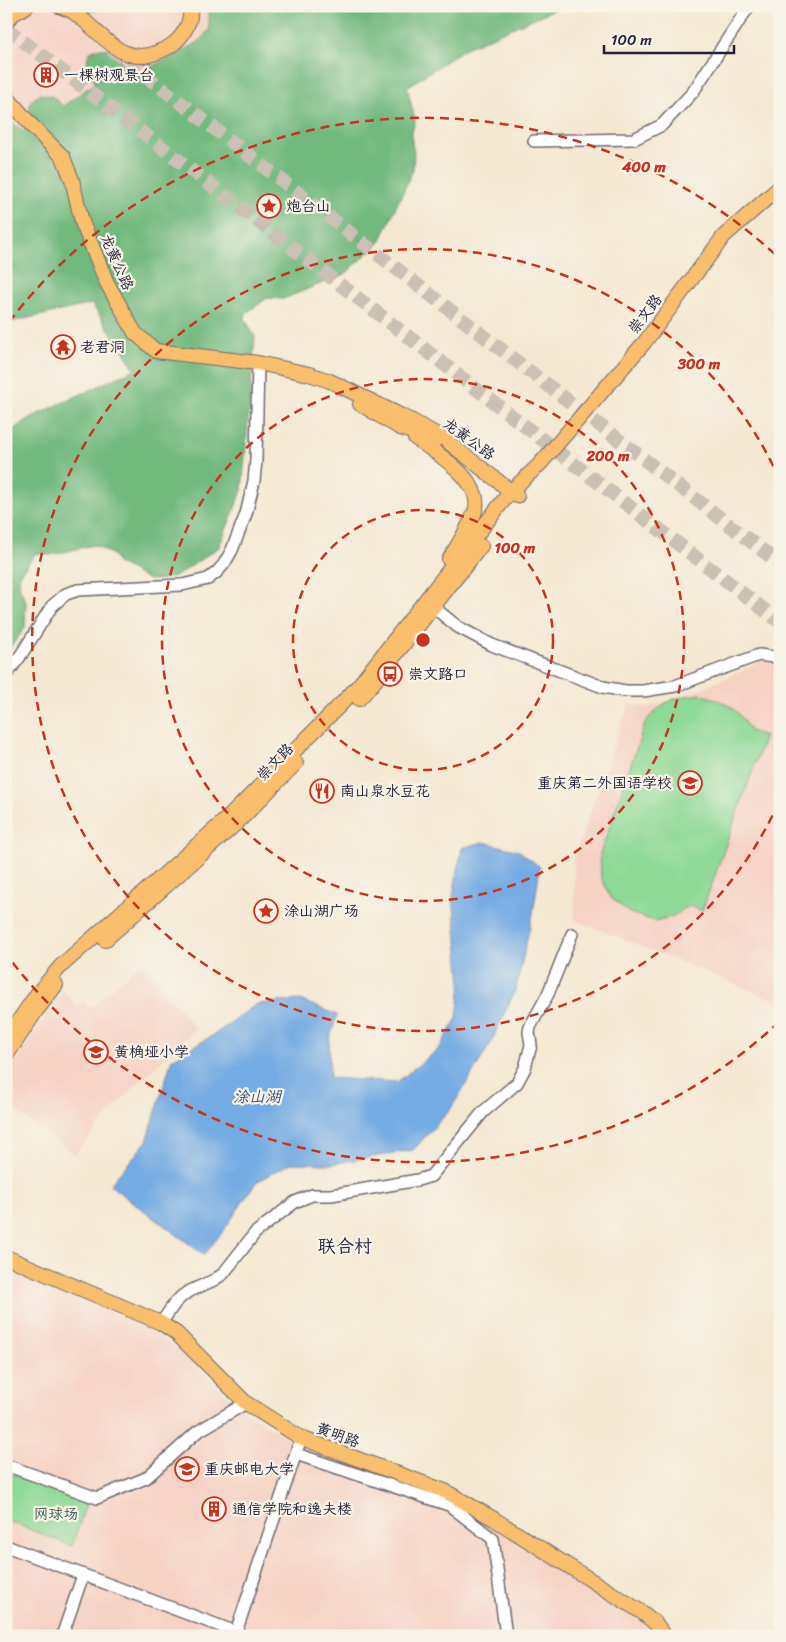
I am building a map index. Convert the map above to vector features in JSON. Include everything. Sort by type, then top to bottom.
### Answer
[{"type":"main road","points":[[6,22],[13,14],[27,6]]},
{"type":"main road","points":[[59,6],[73,11],[118,50],[128,54],[148,56],[174,45],[186,29],[191,10],[189,6]]},
{"type":"main road","name":"龙黄公路","points":[[6,96],[63,157],[72,180],[82,222],[107,283],[135,333],[156,351],[258,363],[320,377],[441,443],[513,496]]},
{"type":"main road","name":"崇文路","points":[[6,1056],[36,1011],[62,979],[246,814],[363,694],[429,604],[513,496],[644,343],[724,236],[780,187]]},
{"type":"main road","points":[[399,421],[449,462],[468,482],[476,498],[476,508],[472,518],[429,604]]},
{"type":"main road","name":"崇文路","points":[[6,1039],[37,994],[61,966],[232,815],[359,685],[429,604]]},
{"type":"main road","name":"黄明路","points":[[6,1257],[162,1323],[176,1333],[246,1403],[301,1438],[445,1491],[494,1519],[643,1613],[655,1623],[665,1636]]},
{"type":"street","points":[[534,141],[634,139],[662,125],[693,92],[749,6]]},
{"type":"street","points":[[6,675],[52,606],[66,594],[78,590],[182,585],[208,578],[224,564],[232,550],[246,514],[254,481],[258,363]]},
{"type":"street","points":[[429,604],[458,627],[492,645],[603,687],[625,691],[643,691],[675,686],[759,655],[780,658]]},
{"type":"street","points":[[162,1323],[182,1296],[223,1274],[255,1233],[295,1202],[312,1195],[331,1195],[418,1180],[431,1176],[483,1112],[517,1083],[525,1068],[531,1045],[528,1032],[548,994],[572,934]]},
{"type":"street","points":[[6,1465],[97,1498],[146,1478],[197,1432],[246,1403]]},
{"type":"street","points":[[6,1546],[236,1634],[301,1438]]},
{"type":"street","points":[[296,1454],[449,1505],[493,1539],[506,1636]]},
{"type":"street","points":[[62,1636],[83,1575]]},
{"type":"shaded area","points":[[6,6],[66,6],[90,14],[103,6],[207,6],[209,8],[209,30],[197,43],[136,75],[127,73],[118,54],[87,60],[96,83],[63,107],[52,96],[31,102],[28,126],[23,130],[6,119]]},
{"type":"shaded area","name":"重庆第二外国语学校","points":[[764,660],[780,666],[780,1002],[575,920],[574,858],[629,704],[648,708],[704,688]]},
{"type":"shaded area","name":"黄桷垭小学","points":[[142,963],[195,1028],[120,1101],[75,1154],[6,1104],[6,1076],[63,990],[76,1006],[83,1001],[90,1008]]},
{"type":"shaded area","name":"重庆邮电大学","points":[[6,1269],[131,1320],[149,1330],[180,1351],[243,1410],[293,1442],[442,1497],[494,1524],[640,1618],[651,1628],[656,1636],[6,1636]]},
{"type":"green space","points":[[66,6],[103,6],[85,13]]},
{"type":"green space","points":[[207,6],[562,6],[464,49],[407,87],[415,120],[412,133],[413,170],[380,242],[345,274],[283,299],[267,298],[246,313],[245,319],[255,337],[242,491],[219,547],[178,575],[164,579],[149,580],[117,563],[114,556],[94,545],[50,555],[36,553],[19,575],[20,589],[26,601],[25,628],[6,653],[6,434],[32,417],[135,369],[92,304],[6,323],[6,119],[23,130],[28,126],[30,102],[40,94],[52,96],[63,106],[95,83],[87,60],[89,53],[96,49],[117,48],[123,68],[127,73],[136,75],[197,43],[209,30],[209,8]]},
{"type":"green space","points":[[701,694],[730,706],[740,716],[750,731],[765,736],[702,911],[689,906],[673,916],[655,921],[630,913],[611,898],[601,877],[600,854],[646,721],[659,708],[676,698]]},
{"type":"green space","name":"网球场","points":[[6,1471],[87,1501],[72,1546],[6,1520]]},
{"type":"water","name":"涂山湖","points":[[483,842],[519,851],[540,867],[533,913],[516,988],[491,1043],[450,1110],[413,1150],[331,1164],[291,1163],[256,1182],[224,1230],[204,1255],[110,1185],[147,1141],[172,1059],[212,1036],[257,1004],[300,1000],[337,1015],[329,1041],[330,1078],[397,1082],[439,1049],[457,1018],[461,985],[453,895],[462,848]]},
{"type":"tunnel","points":[[6,28],[780,622]]},
{"type":"tunnel","points":[[111,49],[780,564]]},
{"type":"place","name":"一棵树观景台","points":[[46,75]]},
{"type":"place","name":"炮台山","points":[[269,206]]},
{"type":"place","name":"老君洞","points":[[63,347]]},
{"type":"place","name":"崇文路口","points":[[390,674]]},
{"type":"place","name":"重庆第二外国语学校","points":[[690,783]]},
{"type":"place","name":"南山泉水豆花","points":[[322,791]]},
{"type":"place","name":"涂山湖广场","points":[[266,911]]},
{"type":"place","name":"黄桷垭小学","points":[[96,1052]]},
{"type":"place","name":"重庆邮电大学","points":[[187,1469]]},
{"type":"place","name":"通信学院和逸夫楼","points":[[214,1509]]},
{"type":"district","name":"联合村","points":[[345,1246]]}]
